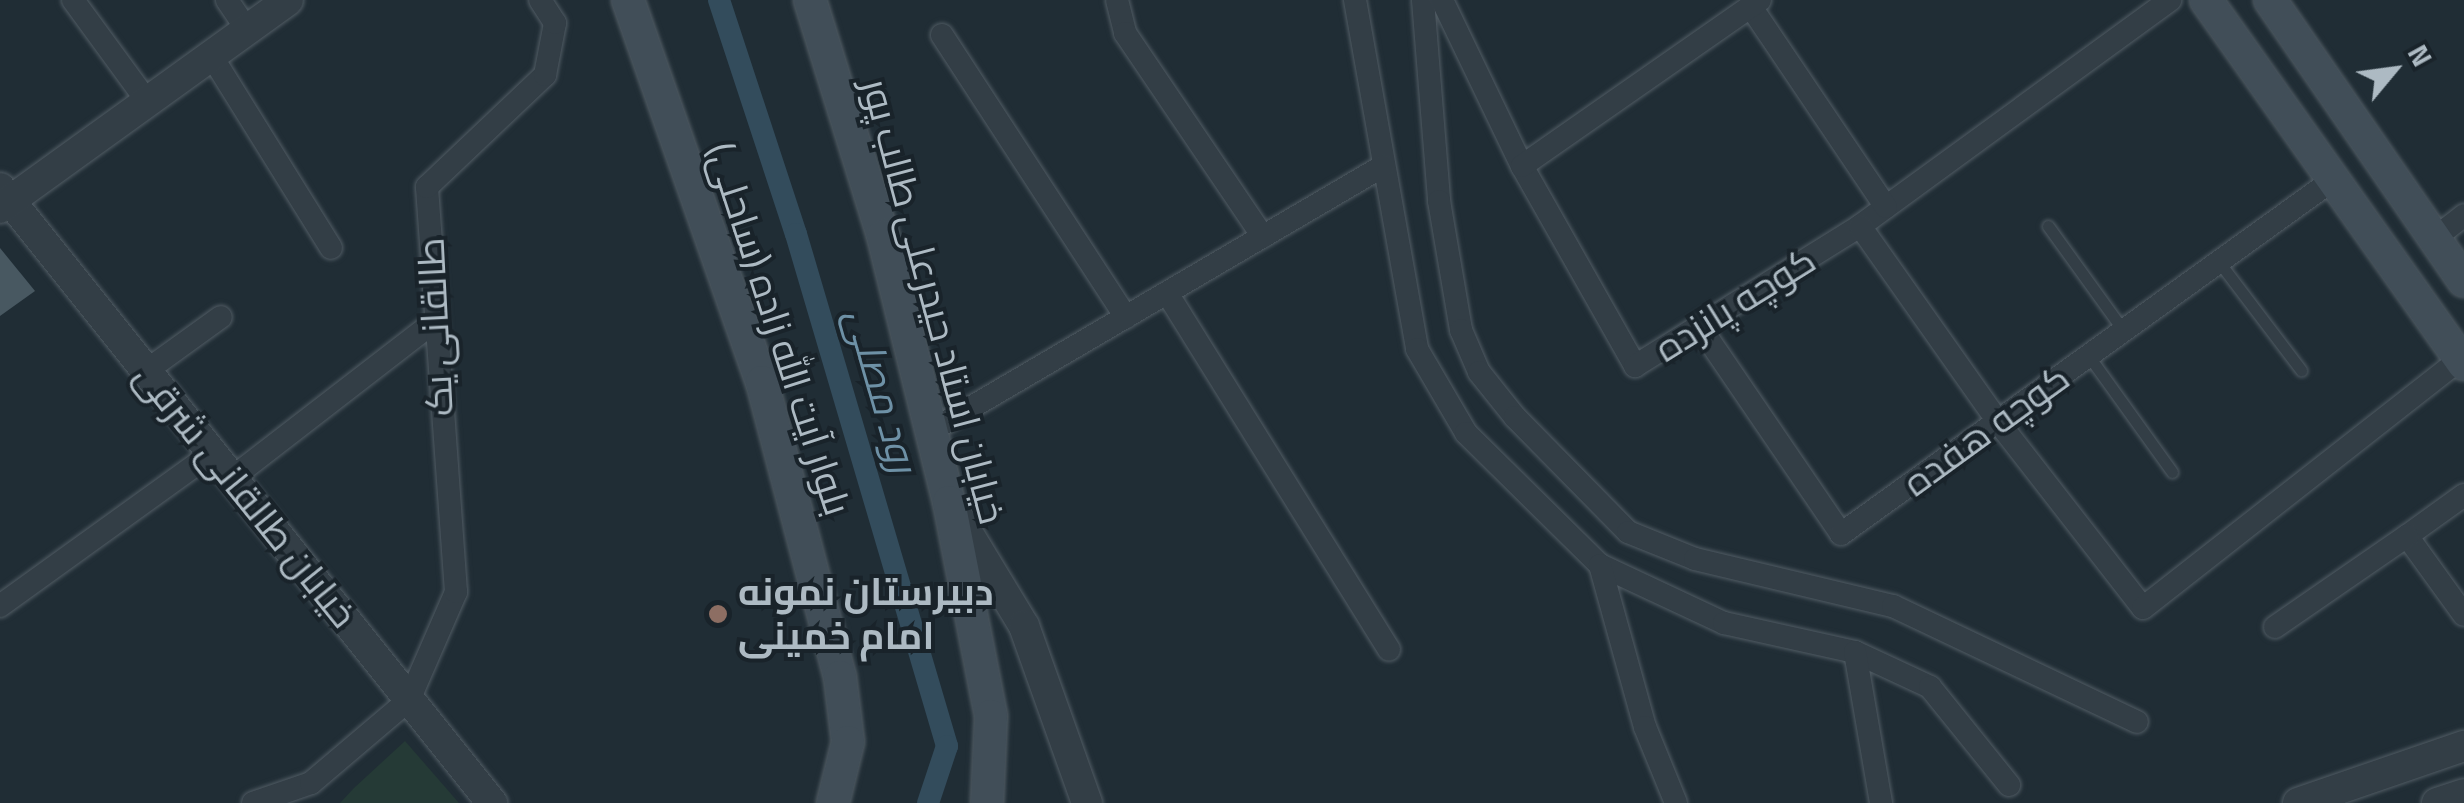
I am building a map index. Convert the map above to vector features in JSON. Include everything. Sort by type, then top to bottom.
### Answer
[{"type":"main road","name":"بلوار آیت الله زاده (ساحلی)","points":[[628,0],[762,382],[840,677],[848,742],[832,803]]},
{"type":"main road","name":"خیابان استاد حیدرعلی طالب پور","points":[[810,0],[883,236],[949,502],[991,716],[987,803]]},
{"type":"main road","points":[[2206,0],[2462,362]]},
{"type":"main road","points":[[2270,0],[2464,281]]},
{"type":"street","points":[[73,0],[147,102]]},
{"type":"street","points":[[227,0],[247,30]]},
{"type":"street","points":[[3,199],[288,0]]},
{"type":"street","name":"طالقانی یک","points":[[409,700],[456,592],[427,187],[545,75],[555,23],[540,0]]},
{"type":"street","points":[[1117,0],[1125,34],[1262,237]]},
{"type":"street","points":[[1354,0],[1418,349],[1438,392],[1466,433],[1600,565],[1724,623],[1856,652],[1930,687],[2008,786]]},
{"type":"street","points":[[1423,0],[1438,184],[1461,330],[1480,372],[1515,416],[1628,532],[1695,559],[1894,606],[2136,722]]},
{"type":"street","name":"کوچه پانزده","points":[[1442,0],[1522,166],[1635,366],[1860,226],[2170,0]]},
{"type":"street","points":[[1522,166],[1756,3],[1886,207]]},
{"type":"street","points":[[942,34],[1126,317]]},
{"type":"street","points":[[211,55],[331,248]]},
{"type":"street","points":[[931,431],[1383,166]]},
{"type":"street","name":"کوچه هفده","points":[[1700,327],[1841,534],[2334,179]]},
{"type":"street","name":"خیابان طالقانی شرقی","points":[[3,199],[492,803]]},
{"type":"street","points":[[2435,238],[2464,215]]},
{"type":"street","points":[[1860,226],[1999,423],[2143,608],[2462,362]]},
{"type":"street","points":[[1167,293],[1389,650]]},
{"type":"street","points":[[146,371],[221,317]]},
{"type":"street","points":[[232,478],[435,322]]},
{"type":"street","points":[[0,606],[212,453]]},
{"type":"street","points":[[2275,627],[2464,495]]},
{"type":"street","points":[[949,502],[1024,626],[1087,803]]},
{"type":"street","points":[[2406,536],[2464,616]]},
{"type":"street","points":[[1600,565],[1644,728],[1676,803]]},
{"type":"street","points":[[1856,652],[1881,803]]},
{"type":"street","points":[[253,803],[306,793],[409,700]]},
{"type":"street","points":[[2298,803],[2464,746]]},
{"type":"street","points":[[2437,803],[2464,794]]},
{"type":"lane","points":[[2048,226],[2123,330]]},
{"type":"lane","points":[[2219,262],[2302,370]]},
{"type":"lane","points":[[2088,354],[2172,472]]},
{"type":"green space","points":[[405,741],[459,803],[340,803],[354,788]]},
{"type":"building","points":[[0,248],[35,291],[0,316]]},
{"type":"waterway","name":"رود مصلی","points":[[719,0],[796,234],[947,746],[928,803]]},
{"type":"place","name":"دبیرستان نمونه امام خمینی","points":[[718,614]]}]
